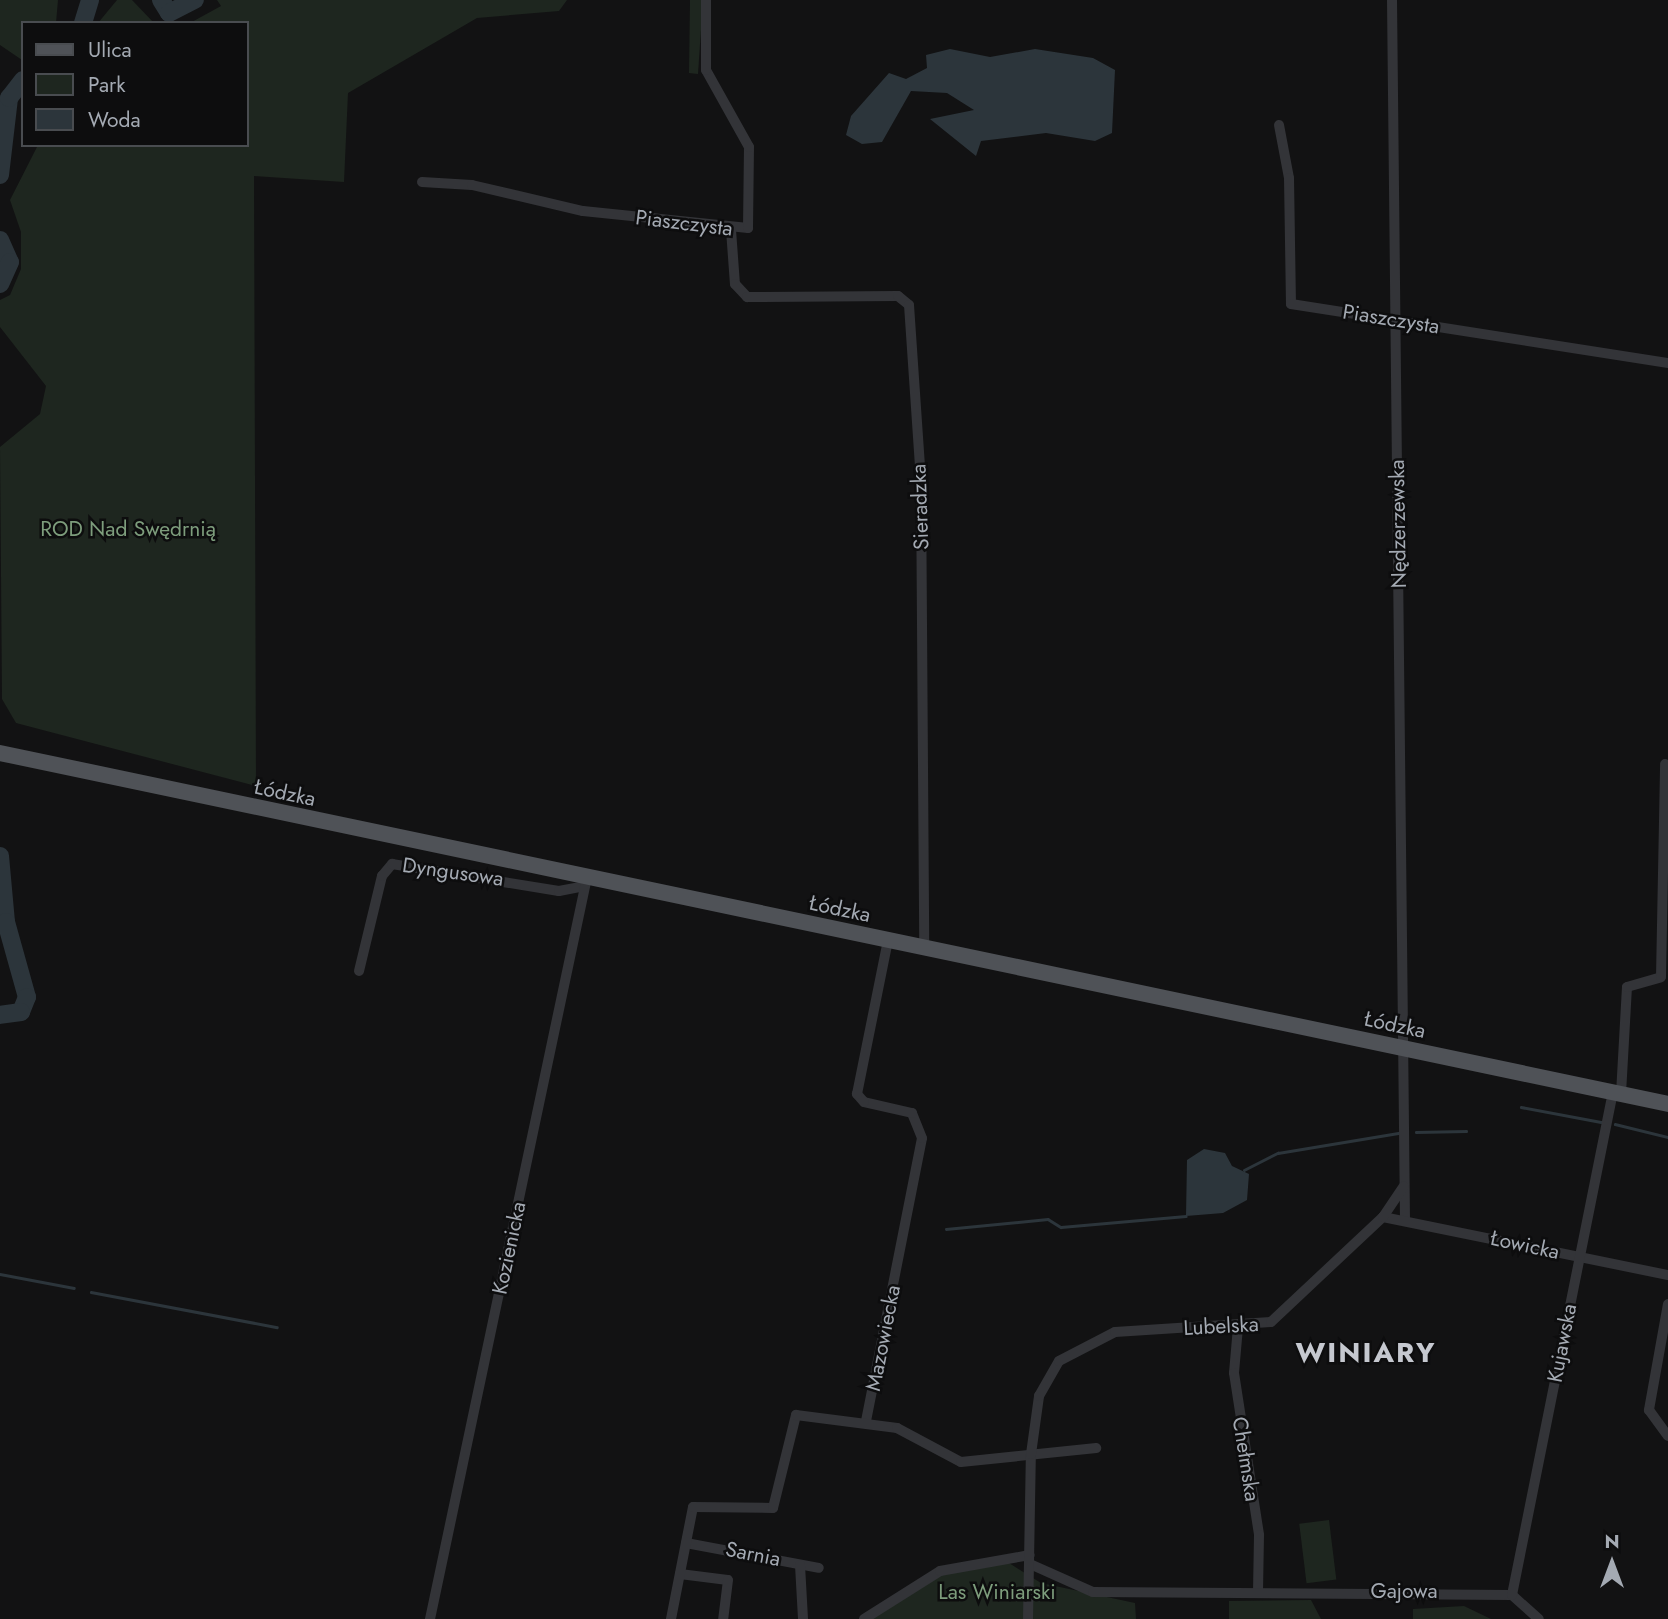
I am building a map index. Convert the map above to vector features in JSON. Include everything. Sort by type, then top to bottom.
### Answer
[{"type":"main road","name":"Łódzka","points":[[2,754],[586,881],[888,940],[1668,1104]]},
{"type":"street","name":"Piaszczysta","points":[[422,182],[731,230],[751,222],[750,157],[744,129],[706,70],[706,0]]},
{"type":"street","name":"Nędzerzewska","points":[[1392,0],[1405,1048]]},
{"type":"street","name":"Piaszczysta","points":[[1279,125],[1290,190],[1291,304],[1668,363]]},
{"type":"street","name":"Sieradzka","points":[[731,230],[735,284],[747,297],[898,296],[909,305],[921,481],[924,948]]},
{"type":"street","name":"Kujawska","points":[[1512,1595],[1579,1257],[1617,1093],[1627,987],[1661,977],[1665,764]]},
{"type":"street","name":"Dyngusowa","points":[[359,971],[382,876],[392,864],[559,891],[586,881]]},
{"type":"street","name":"Kozienicka","points":[[430,1619],[586,881]]},
{"type":"street","name":"Mazowiecka","points":[[671,1619],[686,1543],[697,1504],[750,1512],[773,1508],[796,1415],[866,1421],[922,1139],[912,1113],[864,1102],[857,1094],[888,940]]},
{"type":"street","points":[[1405,1048],[1405,1219]]},
{"type":"street","name":"Lubelska","points":[[1028,1619],[1031,1454],[1040,1391],[1079,1346],[1125,1331],[1238,1327],[1272,1322],[1383,1217],[1405,1182]]},
{"type":"street","name":"Łowicka","points":[[1383,1217],[1405,1219],[1668,1275]]},
{"type":"street","points":[[1668,1304],[1649,1410],[1668,1436]]},
{"type":"street","name":"Chełmska","points":[[1238,1327],[1234,1373],[1259,1535],[1258,1590]]},
{"type":"street","points":[[866,1421],[907,1433],[961,1462],[1096,1448]]},
{"type":"street","name":"Sarnia","points":[[686,1543],[819,1568]]},
{"type":"street","points":[[864,1619],[940,1571],[1030,1560],[1093,1592],[1258,1590]]},
{"type":"street","points":[[800,1565],[803,1619]]},
{"type":"street","points":[[680,1574],[729,1580],[723,1619]]},
{"type":"street","name":"Gajowa","points":[[1258,1590],[1512,1595]]},
{"type":"street","points":[[1512,1595],[1539,1619]]},
{"type":"green space","points":[[0,0],[58,0],[56,21],[21,21],[21,59],[0,45]]},
{"type":"green space","points":[[117,0],[132,0],[152,21],[100,21]]},
{"type":"green space","name":"ROD Nad Swędrnią","points":[[217,0],[567,0],[559,11],[477,18],[348,93],[344,182],[254,176],[256,786],[16,723],[2,699],[0,447],[40,414],[46,386],[0,327],[0,300],[10,295],[21,269],[21,232],[10,200],[37,147],[248,147],[248,21],[194,21],[221,6]]},
{"type":"green space","points":[[690,0],[703,0],[698,74],[689,73]]},
{"type":"green space","points":[[1329,1520],[1336,1580],[1307,1583],[1299,1524]]},
{"type":"green space","name":"Las Winiarski","points":[[1009,1563],[1041,1583],[1135,1603],[1136,1619],[872,1619],[942,1575]]},
{"type":"green space","points":[[1311,1600],[1321,1619],[1229,1619],[1229,1601]]},
{"type":"green space","points":[[1464,1606],[1491,1619],[1413,1619],[1413,1609]]},
{"type":"water","points":[[950,49],[990,57],[1035,49],[1093,58],[1115,70],[1112,133],[1095,141],[1046,133],[981,141],[976,156],[930,119],[974,110],[947,93],[911,91],[882,142],[862,144],[846,135],[851,116],[889,73],[906,79],[927,68],[926,55]]},
{"type":"water","points":[[1204,1149],[1225,1153],[1232,1166],[1249,1174],[1247,1200],[1223,1213],[1186,1216],[1187,1160]]},
{"type":"waterway","points":[[84,21],[90,0]]},
{"type":"waterway","points":[[161,0],[169,13],[195,0]]},
{"type":"waterway","points":[[0,175],[9,98],[21,83]]},
{"type":"waterway","points":[[0,240],[10,262],[0,284]]},
{"type":"waterway","points":[[0,856],[6,922],[27,997],[21,1012],[0,1015]]},
{"type":"waterway","points":[[1521,1107],[1601,1122]]},
{"type":"waterway","points":[[1615,1124],[1668,1137]]},
{"type":"waterway","points":[[1416,1132],[1466,1131]]},
{"type":"waterway","points":[[1244,1170],[1278,1153],[1399,1133]]},
{"type":"waterway","points":[[946,1229],[1048,1219],[1061,1227],[1186,1216]]},
{"type":"waterway","points":[[0,1274],[74,1288]]},
{"type":"waterway","points":[[91,1292],[277,1327]]},
{"type":"district","name":"WINIARY","points":[[1366,1353]]}]
